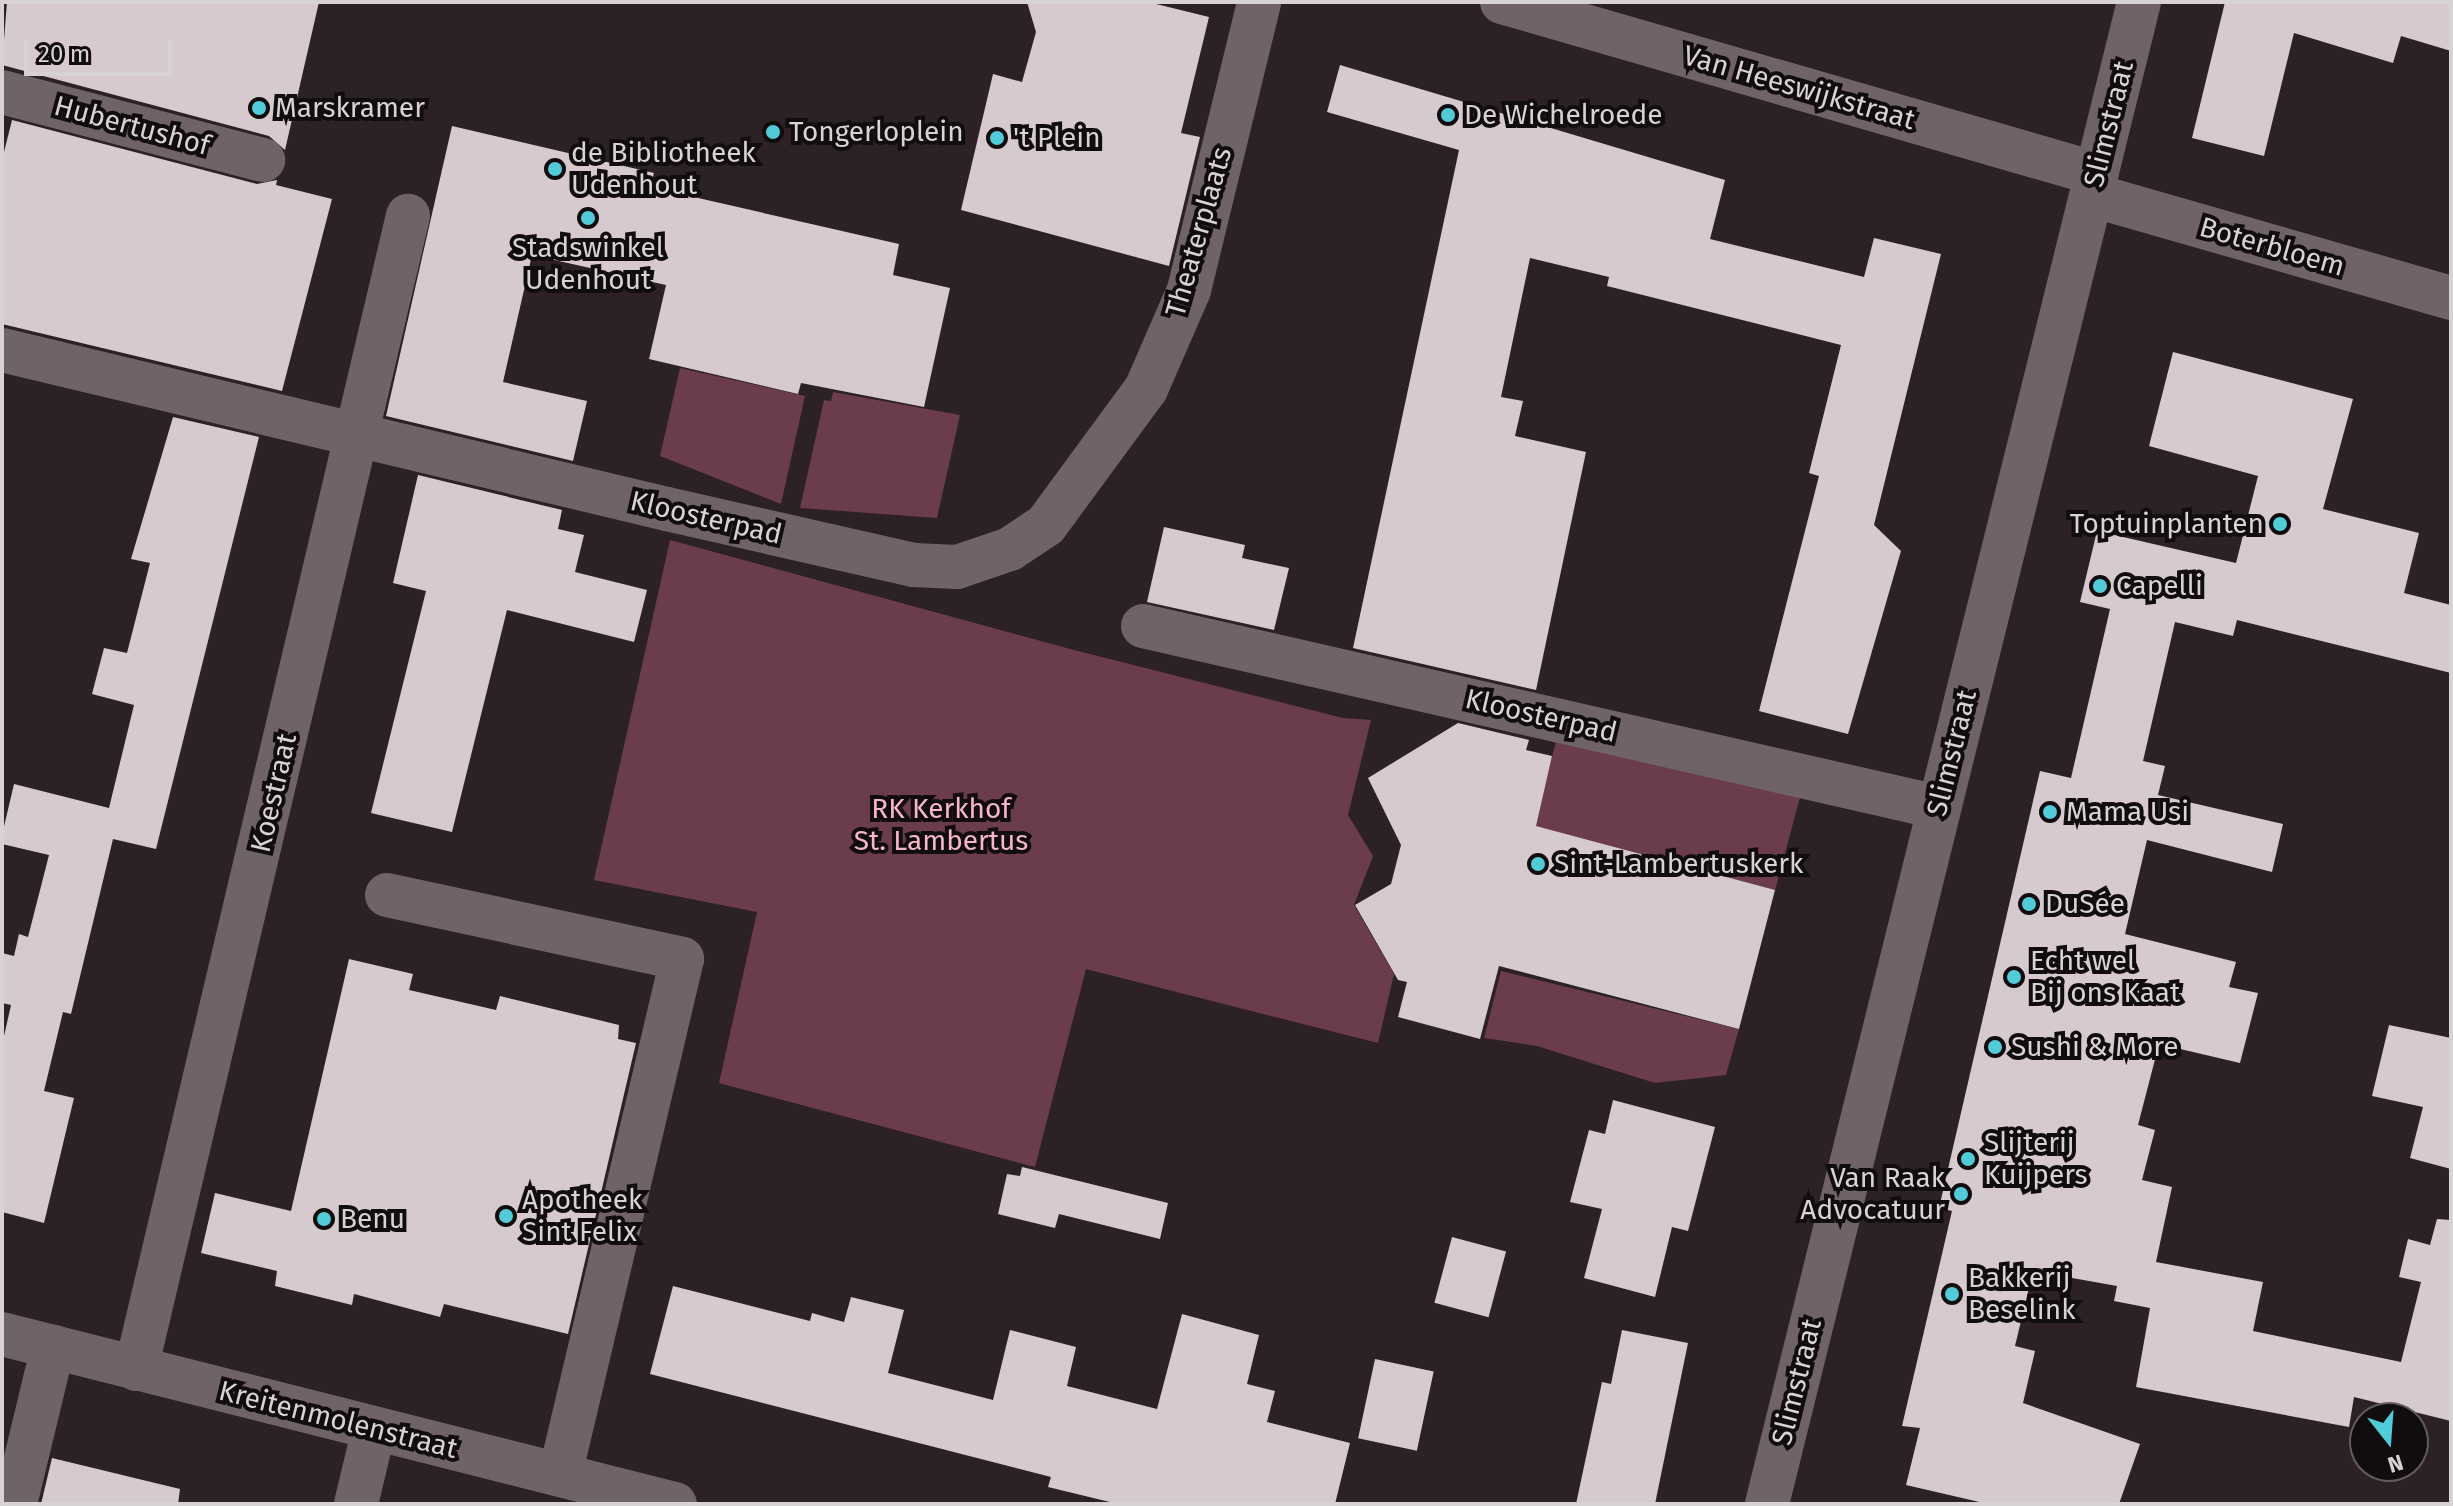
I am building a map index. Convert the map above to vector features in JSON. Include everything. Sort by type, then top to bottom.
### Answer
[{"type":"street","name":"Theaterplaats","points":[[1046,525],[1146,389],[1189,290],[1259,2]]},
{"type":"street","name":"Van Heeswijkstraat","points":[[1502,2],[2095,185]]},
{"type":"street","name":"Slimstraat","points":[[1767,1504],[2139,2]]},
{"type":"street","name":"Hubertushof","points":[[2,92],[263,160]]},
{"type":"street","name":"Boterbloem","points":[[2095,185],[2451,298]]},
{"type":"street","name":"Koestraat","points":[[136,1369],[360,437],[408,216]]},
{"type":"street","name":"Kloosterpad","points":[[2,350],[360,437],[914,565],[957,567],[1010,549],[1046,525]]},
{"type":"street","name":"Kloosterpad","points":[[1143,626],[1938,807]]},
{"type":"street","points":[[387,895],[682,959],[560,1475]]},
{"type":"street","name":"Kreitenmolenstraat","points":[[2,1334],[675,1504]]},
{"type":"street","points":[[15,1504],[53,1347]]},
{"type":"street","points":[[356,1504],[374,1429]]},
{"type":"green space","points":[[680,368],[805,396],[781,504],[660,456]]},
{"type":"green space","points":[[833,392],[960,415],[937,518],[800,508],[824,400],[831,401]]},
{"type":"green space","name":"RK Kerkhof St. Lambertus","points":[[670,540],[1074,650],[1343,718],[1371,720],[1348,815],[1373,856],[1354,905],[1394,974],[1378,1043],[1086,969],[1035,1167],[719,1083],[757,912],[594,880]]},
{"type":"green space","points":[[1560,727],[1801,792],[1775,890],[1534,826]]},
{"type":"green space","points":[[1501,971],[1739,1029],[1726,1075],[1655,1083],[1537,1046],[1484,1038]]},
{"type":"building","points":[[7,2],[319,2],[285,150],[269,136],[2,65]]},
{"type":"building","points":[[1027,2],[1148,2],[1209,17],[1181,133],[1200,137],[1169,266],[961,210],[993,74],[1022,82],[1036,32]]},
{"type":"building","points":[[2225,2],[2451,2],[2451,51],[2401,36],[2393,63],[2294,33],[2264,156],[2192,138]]},
{"type":"building","points":[[1340,65],[1725,180],[1710,239],[1864,277],[1874,238],[1941,254],[1874,525],[1901,551],[1848,734],[1759,711],[1819,476],[1809,473],[1841,345],[1607,286],[1609,277],[1530,258],[1501,397],[1523,401],[1515,436],[1586,452],[1536,690],[1353,648],[1459,150],[1327,112]]},
{"type":"building","points":[[12,120],[257,184],[277,180],[276,185],[332,199],[282,391],[2,324],[2,160]]},
{"type":"building","points":[[452,126],[654,173],[650,187],[899,244],[893,275],[950,288],[924,407],[801,383],[798,394],[649,359],[666,285],[532,255],[503,382],[587,401],[573,461],[386,416]]},
{"type":"building","points":[[2173,352],[2353,399],[2323,509],[2419,533],[2404,593],[2451,605],[2451,673],[2237,620],[2233,636],[2175,622],[2143,761],[2165,766],[2158,795],[2283,824],[2272,872],[2147,840],[2125,934],[2236,962],[2229,987],[2258,993],[2240,1063],[2159,1044],[2138,1125],[2155,1130],[2142,1180],[2172,1187],[2156,1262],[2263,1282],[2253,1331],[2401,1362],[2421,1282],[2399,1277],[2408,1239],[2430,1245],[2437,1219],[2451,1220],[2451,1421],[2429,1416],[2429,1402],[2374,1402],[2354,1397],[2353,1402],[2349,1402],[2349,1427],[2136,1387],[2150,1308],[2114,1301],[2117,1286],[2033,1271],[2015,1346],[2035,1351],[2023,1403],[2140,1444],[2119,1504],[1988,1504],[1906,1485],[1920,1428],[1902,1426],[1952,1211],[1939,1208],[2040,771],[2071,778],[2110,609],[2080,602],[2097,531],[2236,563],[2258,476],[2149,446]]},
{"type":"building","points":[[173,417],[259,437],[156,849],[113,839],[71,1014],[63,1012],[44,1091],[74,1098],[44,1223],[2,1212],[2,1045],[11,1005],[2,1003],[2,953],[14,956],[19,934],[28,937],[49,855],[2,844],[2,835],[14,784],[109,808],[134,705],[92,694],[104,648],[127,653],[150,563],[131,559]]},
{"type":"building","points":[[418,475],[562,510],[558,529],[584,535],[575,572],[647,590],[634,642],[507,610],[452,832],[371,813],[426,591],[393,583]]},
{"type":"building","points":[[1164,527],[1245,545],[1242,558],[1289,568],[1274,630],[1147,602]]},
{"type":"building","name":"Sint-Lambertuskerk","points":[[1458,723],[1529,740],[1526,750],[1552,756],[1536,826],[1775,890],[1739,1029],[1499,966],[1480,1039],[1398,1017],[1407,982],[1398,980],[1355,905],[1391,884],[1401,845],[1368,778]]},
{"type":"building","points":[[349,959],[413,974],[409,990],[496,1010],[500,996],[619,1025],[618,1039],[636,1043],[568,1334],[444,1304],[440,1317],[354,1294],[352,1305],[275,1286],[277,1271],[201,1253],[215,1193],[291,1211]]},
{"type":"building","points":[[2389,1025],[2451,1038],[2451,1169],[2410,1158],[2423,1107],[2372,1096]]},
{"type":"building","points":[[1613,1100],[1715,1127],[1688,1231],[1672,1227],[1655,1297],[1584,1278],[1602,1209],[1570,1202],[1589,1130],[1605,1134]]},
{"type":"building","points":[[1022,1167],[1168,1203],[1160,1239],[1059,1214],[1055,1228],[998,1214],[1007,1174],[1020,1176]]},
{"type":"building","points":[[1452,1237],[1506,1251],[1488,1317],[1434,1303]]},
{"type":"building","points":[[673,1286],[810,1321],[812,1313],[844,1322],[851,1297],[904,1310],[888,1373],[993,1400],[1010,1330],[1076,1347],[1067,1386],[1157,1409],[1182,1314],[1259,1335],[1247,1384],[1275,1391],[1267,1422],[1350,1443],[1335,1504],[1118,1504],[1048,1487],[1051,1477],[650,1374]]},
{"type":"building","points":[[1622,1330],[1688,1343],[1655,1504],[1576,1504],[1602,1382],[1611,1384]]},
{"type":"building","points":[[1375,1359],[1434,1371],[1417,1451],[1358,1438]]},
{"type":"building","points":[[52,1458],[180,1489],[178,1504],[41,1504]]},
{"type":"place","name":"Marskramer","points":[[259,108]]},
{"type":"place","name":"De Wichelroede","points":[[1448,115]]},
{"type":"place","name":"Tongerloplein","points":[[773,132]]},
{"type":"place","name":"'t Plein","points":[[997,138]]},
{"type":"place","name":"de Bibliotheek Udenhout","points":[[555,169]]},
{"type":"place","name":"Stadswinkel Udenhout","points":[[588,218]]},
{"type":"place","name":"Toptuinplanten","points":[[2280,524]]},
{"type":"place","name":"Capelli","points":[[2100,586]]},
{"type":"place","name":"Mama Usi","points":[[2050,812]]},
{"type":"place","name":"Sint-Lambertuskerk","points":[[1538,864]]},
{"type":"place","name":"DuSée","points":[[2029,904]]},
{"type":"place","name":"Echt wel Bij ons Kaat","points":[[2014,977]]},
{"type":"place","name":"Sushi & More","points":[[1995,1047]]},
{"type":"place","name":"Slijterij Kuijpers","points":[[1968,1159]]},
{"type":"place","name":"Van Raak Advocatuur","points":[[1961,1194]]},
{"type":"place","name":"Apotheek Sint Felix","points":[[506,1216]]},
{"type":"place","name":"Benu","points":[[324,1219]]},
{"type":"place","name":"Bakkerij Beselink","points":[[1952,1294]]}]
